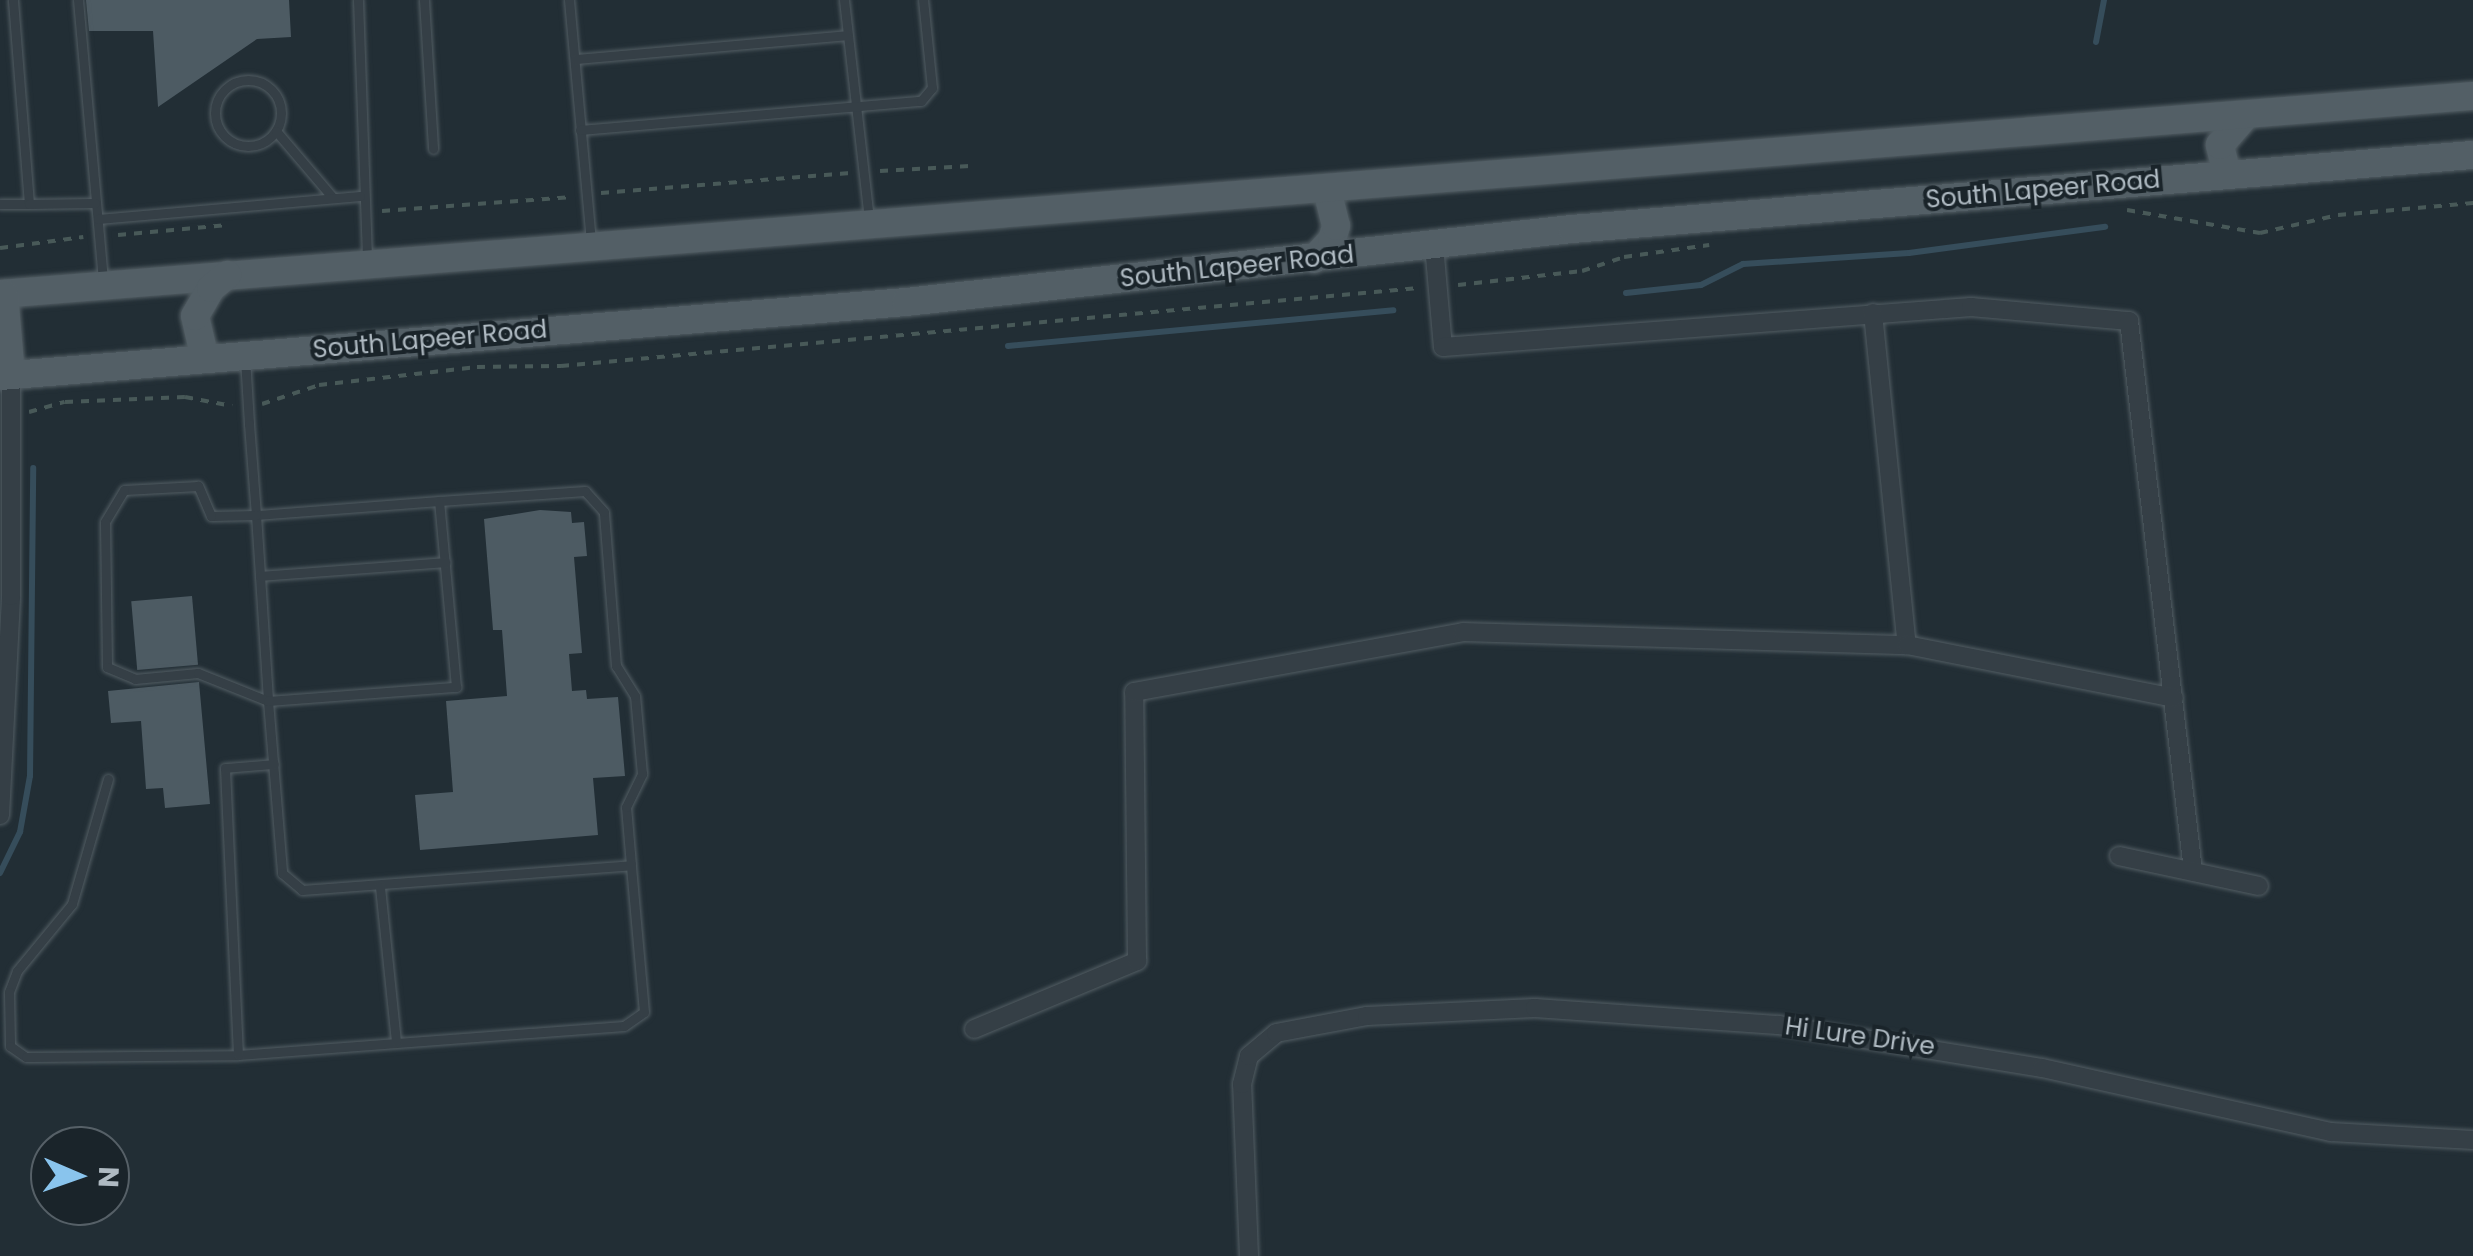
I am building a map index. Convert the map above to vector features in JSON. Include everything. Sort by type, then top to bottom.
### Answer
[{"type":"main road","points":[[5,376],[2,294],[2473,96]]},
{"type":"main road","points":[[2227,174],[2220,145],[2245,116]]},
{"type":"main road","name":"South Lapeer Road","points":[[5,376],[906,302],[1434,245],[2473,154]]},
{"type":"main road","points":[[1314,259],[1332,240],[1336,226],[1327,190]]},
{"type":"main road","points":[[205,359],[196,316],[210,288],[228,275]]},
{"type":"street","points":[[1434,245],[1443,347],[1970,307],[2129,321],[2193,871]]},
{"type":"street","points":[[1873,313],[1907,645]]},
{"type":"street","points":[[0,815],[9,671],[5,376]]},
{"type":"street","points":[[974,1029],[1137,961],[1134,692],[1463,632],[1907,645],[2174,698]]},
{"type":"street","points":[[2120,856],[2260,886]]},
{"type":"street","name":"Hi Lure Drive","points":[[1249,1256],[1242,1084],[1250,1056],[1276,1033],[1367,1016],[1535,1008],[1888,1038],[2331,1132],[2473,1140]]},
{"type":"lane","points":[[12,0],[29,204]]},
{"type":"lane","points":[[78,0],[104,286]]},
{"type":"lane","points":[[358,0],[368,165],[360,196],[367,264]]},
{"type":"lane","points":[[424,0],[434,149]]},
{"type":"lane","points":[[569,0],[591,246]]},
{"type":"lane","points":[[844,0],[869,222]]},
{"type":"lane","points":[[580,130],[854,108],[928,96],[923,0]]},
{"type":"lane","points":[[575,59],[847,35]]},
{"type":"lane","points":[[276,131],[249,146],[228,140],[215,121],[217,98],[244,79],[265,84],[279,100],[276,131],[333,198]]},
{"type":"lane","points":[[98,220],[360,196]]},
{"type":"lane","points":[[0,204],[95,204]]},
{"type":"lane","points":[[244,355],[282,872],[302,890],[630,865]]},
{"type":"lane","points":[[108,779],[72,904],[16,971],[9,992],[10,1046],[26,1057],[238,1056],[624,1026],[644,1012],[626,807],[642,774],[634,696],[616,666],[604,512],[585,491],[211,516],[198,486],[124,490],[104,522],[107,667],[135,679],[198,673],[268,702],[456,687],[440,501]]},
{"type":"lane","points":[[260,576],[445,562]]},
{"type":"lane","points":[[238,1056],[225,768],[274,764]]},
{"type":"lane","points":[[380,887],[396,1041]]},
{"type":"path","points":[[362,213],[970,166]]},
{"type":"path","points":[[2121,210],[2260,233],[2338,215],[2473,202]]},
{"type":"path","points":[[0,248],[237,224]]},
{"type":"path","points":[[36,411],[65,402],[175,397],[248,405],[319,386],[476,367],[574,364],[1438,287],[1582,272],[1624,257],[1712,244]]},
{"type":"building","points":[[86,0],[289,0],[291,37],[257,39],[158,107],[153,31],[89,31]]},
{"type":"building","points":[[540,510],[571,512],[572,523],[584,522],[587,556],[574,557],[582,653],[569,654],[572,691],[586,690],[587,699],[618,697],[625,776],[593,778],[598,835],[420,850],[415,795],[453,792],[446,701],[507,696],[502,630],[493,630],[484,519]]},
{"type":"building","points":[[192,596],[198,665],[137,670],[131,601]]},
{"type":"building","points":[[199,682],[210,804],[165,808],[163,788],[146,789],[141,721],[111,723],[108,691]]},
{"type":"waterway","points":[[2096,42],[2104,0]]},
{"type":"waterway","points":[[1626,293],[1701,285],[1743,264],[1909,253],[2105,227]]},
{"type":"waterway","points":[[1008,346],[1393,310]]},
{"type":"waterway","points":[[0,873],[20,832],[30,776],[33,468]]}]
